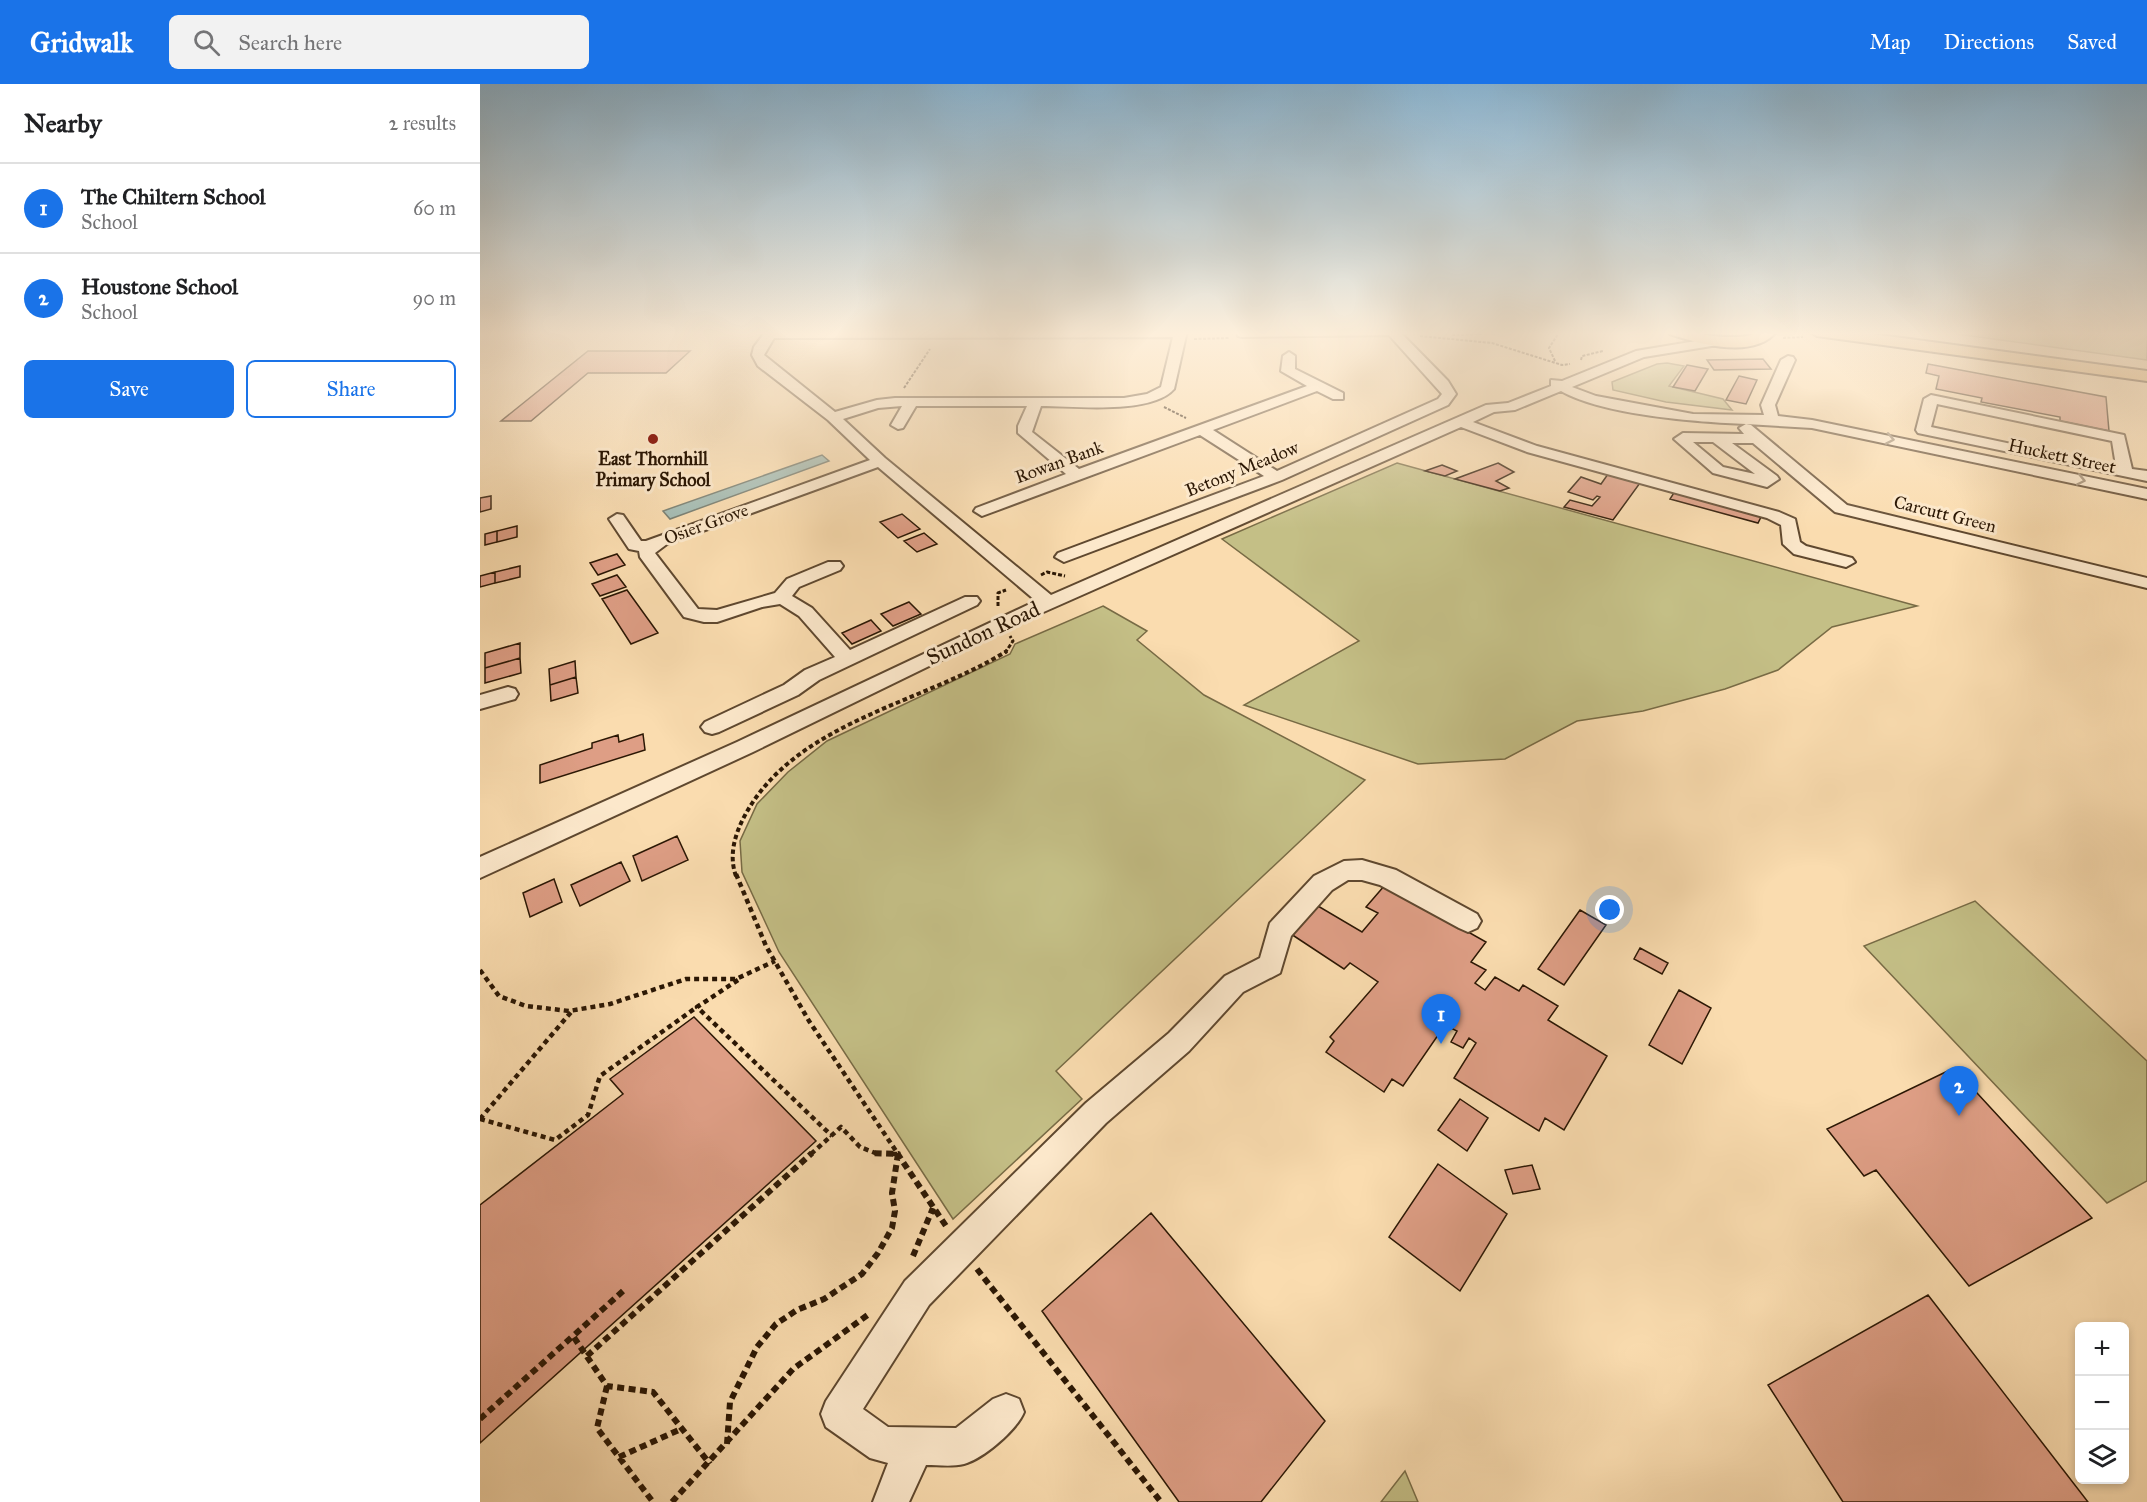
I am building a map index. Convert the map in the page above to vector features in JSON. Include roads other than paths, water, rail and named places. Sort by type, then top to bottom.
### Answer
[{"type":"street","points":[[807,397],[900,477],[902,490],[911,498],[942,512],[1049,603]]},
{"type":"street","points":[[833,417],[878,404],[1124,402],[1152,397]]},
{"type":"street","name":"Rowan Bank","points":[[982,511],[1288,397]]},
{"type":"street","name":"Betony Meadow","points":[[1064,557],[1276,477],[1443,402],[1447,397]]},
{"type":"street","name":"Sundon Road","points":[[1491,408],[1495,402],[1504,397]]},
{"type":"street","name":"Sundon Road","points":[[480,868],[745,747],[1049,603],[1491,408],[1510,407],[1537,397]]},
{"type":"street","name":"Huckett Street","points":[[1584,397],[1693,418],[1772,420],[1812,424],[2147,494]]},
{"type":"street","points":[[1771,397],[1768,405],[1772,420]]},
{"type":"street","points":[[2125,472],[2119,438],[1931,399],[1923,430],[2125,472],[2147,476]]},
{"type":"street","points":[[898,425],[912,402]]},
{"type":"street","points":[[1036,402],[1025,426],[1025,433],[1078,477]]},
{"type":"street","name":"Carcutt Green","points":[[1736,419],[1841,509],[2147,583]]},
{"type":"street","points":[[1461,422],[1532,449],[1773,515],[1789,524],[1792,544],[1800,550],[1846,562]]},
{"type":"street","points":[[1201,429],[1276,477]]},
{"type":"street","points":[[1718,439],[1771,479],[1767,482],[1718,470],[1681,439],[1683,437],[1757,439]]},
{"type":"street","name":"Osier Grove","points":[[781,598],[718,617],[701,618],[691,614],[646,553],[649,547],[661,540],[880,461]]},
{"type":"street","points":[[617,519],[635,545],[649,547]]},
{"type":"street","points":[[834,566],[794,583],[781,598],[794,603],[847,658]]},
{"type":"street","points":[[712,727],[790,690],[812,675],[847,658],[971,602]]},
{"type":"street","points":[[480,702],[508,694]]},
{"type":"street","points":[[1006,1412],[963,1446],[883,1445],[839,1414],[917,1293],[1096,1113],[1179,1042],[1234,984],[1271,965],[1279,931],[1323,883],[1344,871],[1362,870],[1387,877],[1468,921]]},
{"type":"street","points":[[891,1500],[915,1446]]},
{"type":"water","points":[[822,455],[829,461],[670,519],[663,511]]},
{"type":"place","name":"East Thornhill Primary School","points":[[653,439]]},
{"type":"place","name":"The Chiltern School","points":[[1441,1044]]},
{"type":"place","name":"Houstone School","points":[[1959,1116]]}]
